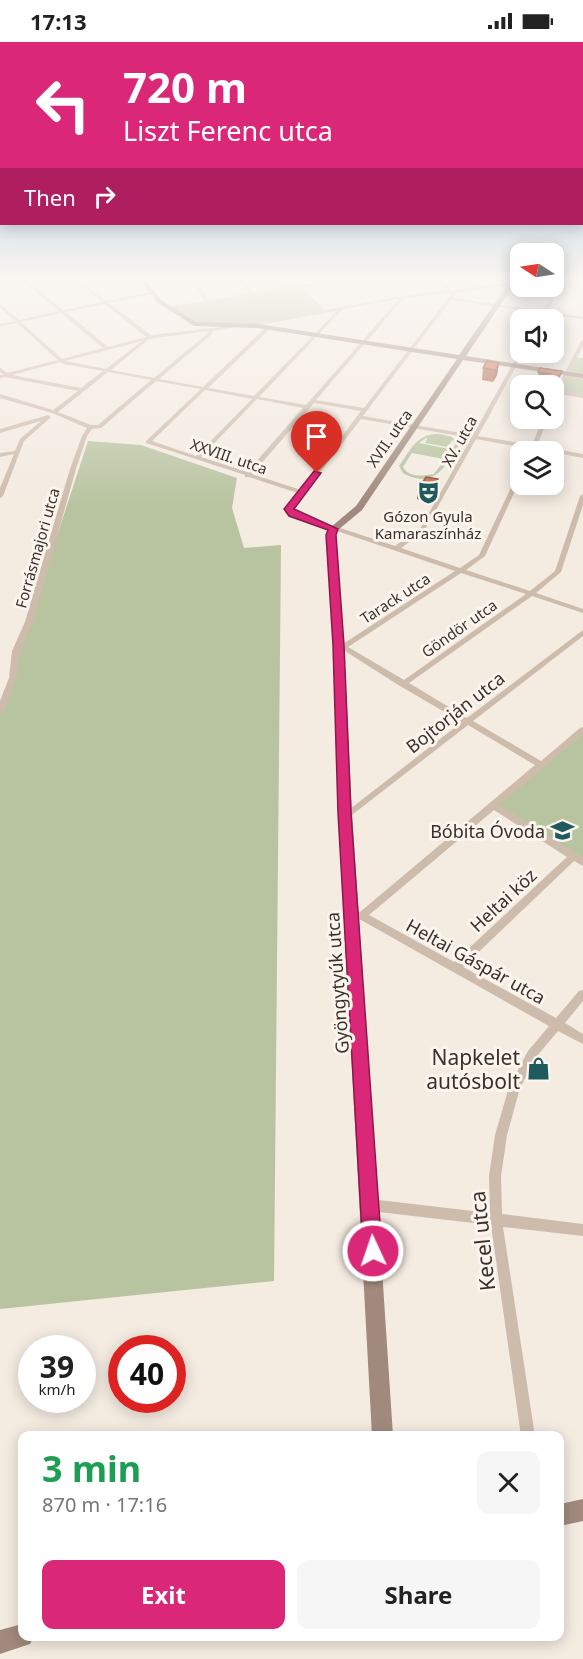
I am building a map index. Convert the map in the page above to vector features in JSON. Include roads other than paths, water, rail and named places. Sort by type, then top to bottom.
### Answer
[{"type":"street","points":[[54,355],[60,361],[108,371],[306,407]]},
{"type":"street","points":[[0,377],[80,355]]},
{"type":"street","points":[[54,412],[127,355]]},
{"type":"street","points":[[0,396],[54,412],[83,422],[90,427],[99,427],[184,355]]},
{"type":"street","points":[[205,389],[240,355]]},
{"type":"street","points":[[197,458],[295,355]]},
{"type":"street","points":[[247,476],[351,355]]},
{"type":"street","points":[[407,355],[289,509],[292,514],[583,611]]},
{"type":"street","points":[[446,355],[583,376]]},
{"type":"street","name":"XVII. utca","points":[[334,529],[359,508],[464,355]]},
{"type":"street","points":[[564,380],[575,357],[583,358]]},
{"type":"street","name":"XV. utca","points":[[395,549],[422,530],[516,363]]},
{"type":"street","points":[[0,368],[7,375],[82,390]]},
{"type":"street","name":"XXVIII. utca","points":[[205,389],[147,442],[302,492]]},
{"type":"street","points":[[564,393],[583,396]]},
{"type":"street","points":[[312,401],[366,410]]},
{"type":"street","points":[[0,431],[48,417],[22,440],[0,496]]},
{"type":"street","points":[[360,417],[510,445]]},
{"type":"street","name":"Forrásmajori utca","points":[[0,711],[13,678],[16,651],[29,622],[73,469],[90,427]]},
{"type":"street","points":[[0,448],[10,452]]},
{"type":"street","points":[[0,455],[18,452]]},
{"type":"street","points":[[564,454],[583,456]]},
{"type":"street","name":"Tarack utca","points":[[341,646],[482,556],[511,495]]},
{"type":"street","name":"Göndör utca","points":[[403,684],[531,594],[558,572],[583,496]]},
{"type":"street","name":"Gyöngytyúk utca","points":[[334,529],[331,535],[341,646],[345,816],[357,916],[383,1431]]},
{"type":"street","name":"Bojtorján utca","points":[[345,816],[583,632]]},
{"type":"street","points":[[341,646],[541,765]]},
{"type":"street","points":[[357,916],[494,806],[583,730]]},
{"type":"street","points":[[494,806],[583,862]]},
{"type":"street","name":"Heltai köz","points":[[455,968],[574,856]]},
{"type":"street","name":"Heltai Gáspár utca","points":[[357,916],[583,1039]]},
{"type":"street","name":"Kecel utca","points":[[527,1431],[496,1220],[495,1176],[501,1135],[515,1087],[532,1054],[555,1024],[583,994]]},
{"type":"street","points":[[370,1205],[583,1230]]},
{"type":"street","points":[[564,1514],[583,1510]]},
{"type":"street","points":[[0,1642],[18,1637]]},
{"type":"place","name":"Gózon Gyula Kamaraszínház","points":[[428,492]]},
{"type":"place","name":"Bóbita Óvoda","points":[[563,831]]},
{"type":"place","name":"Napkelet autósbolt","points":[[538,1069]]}]
